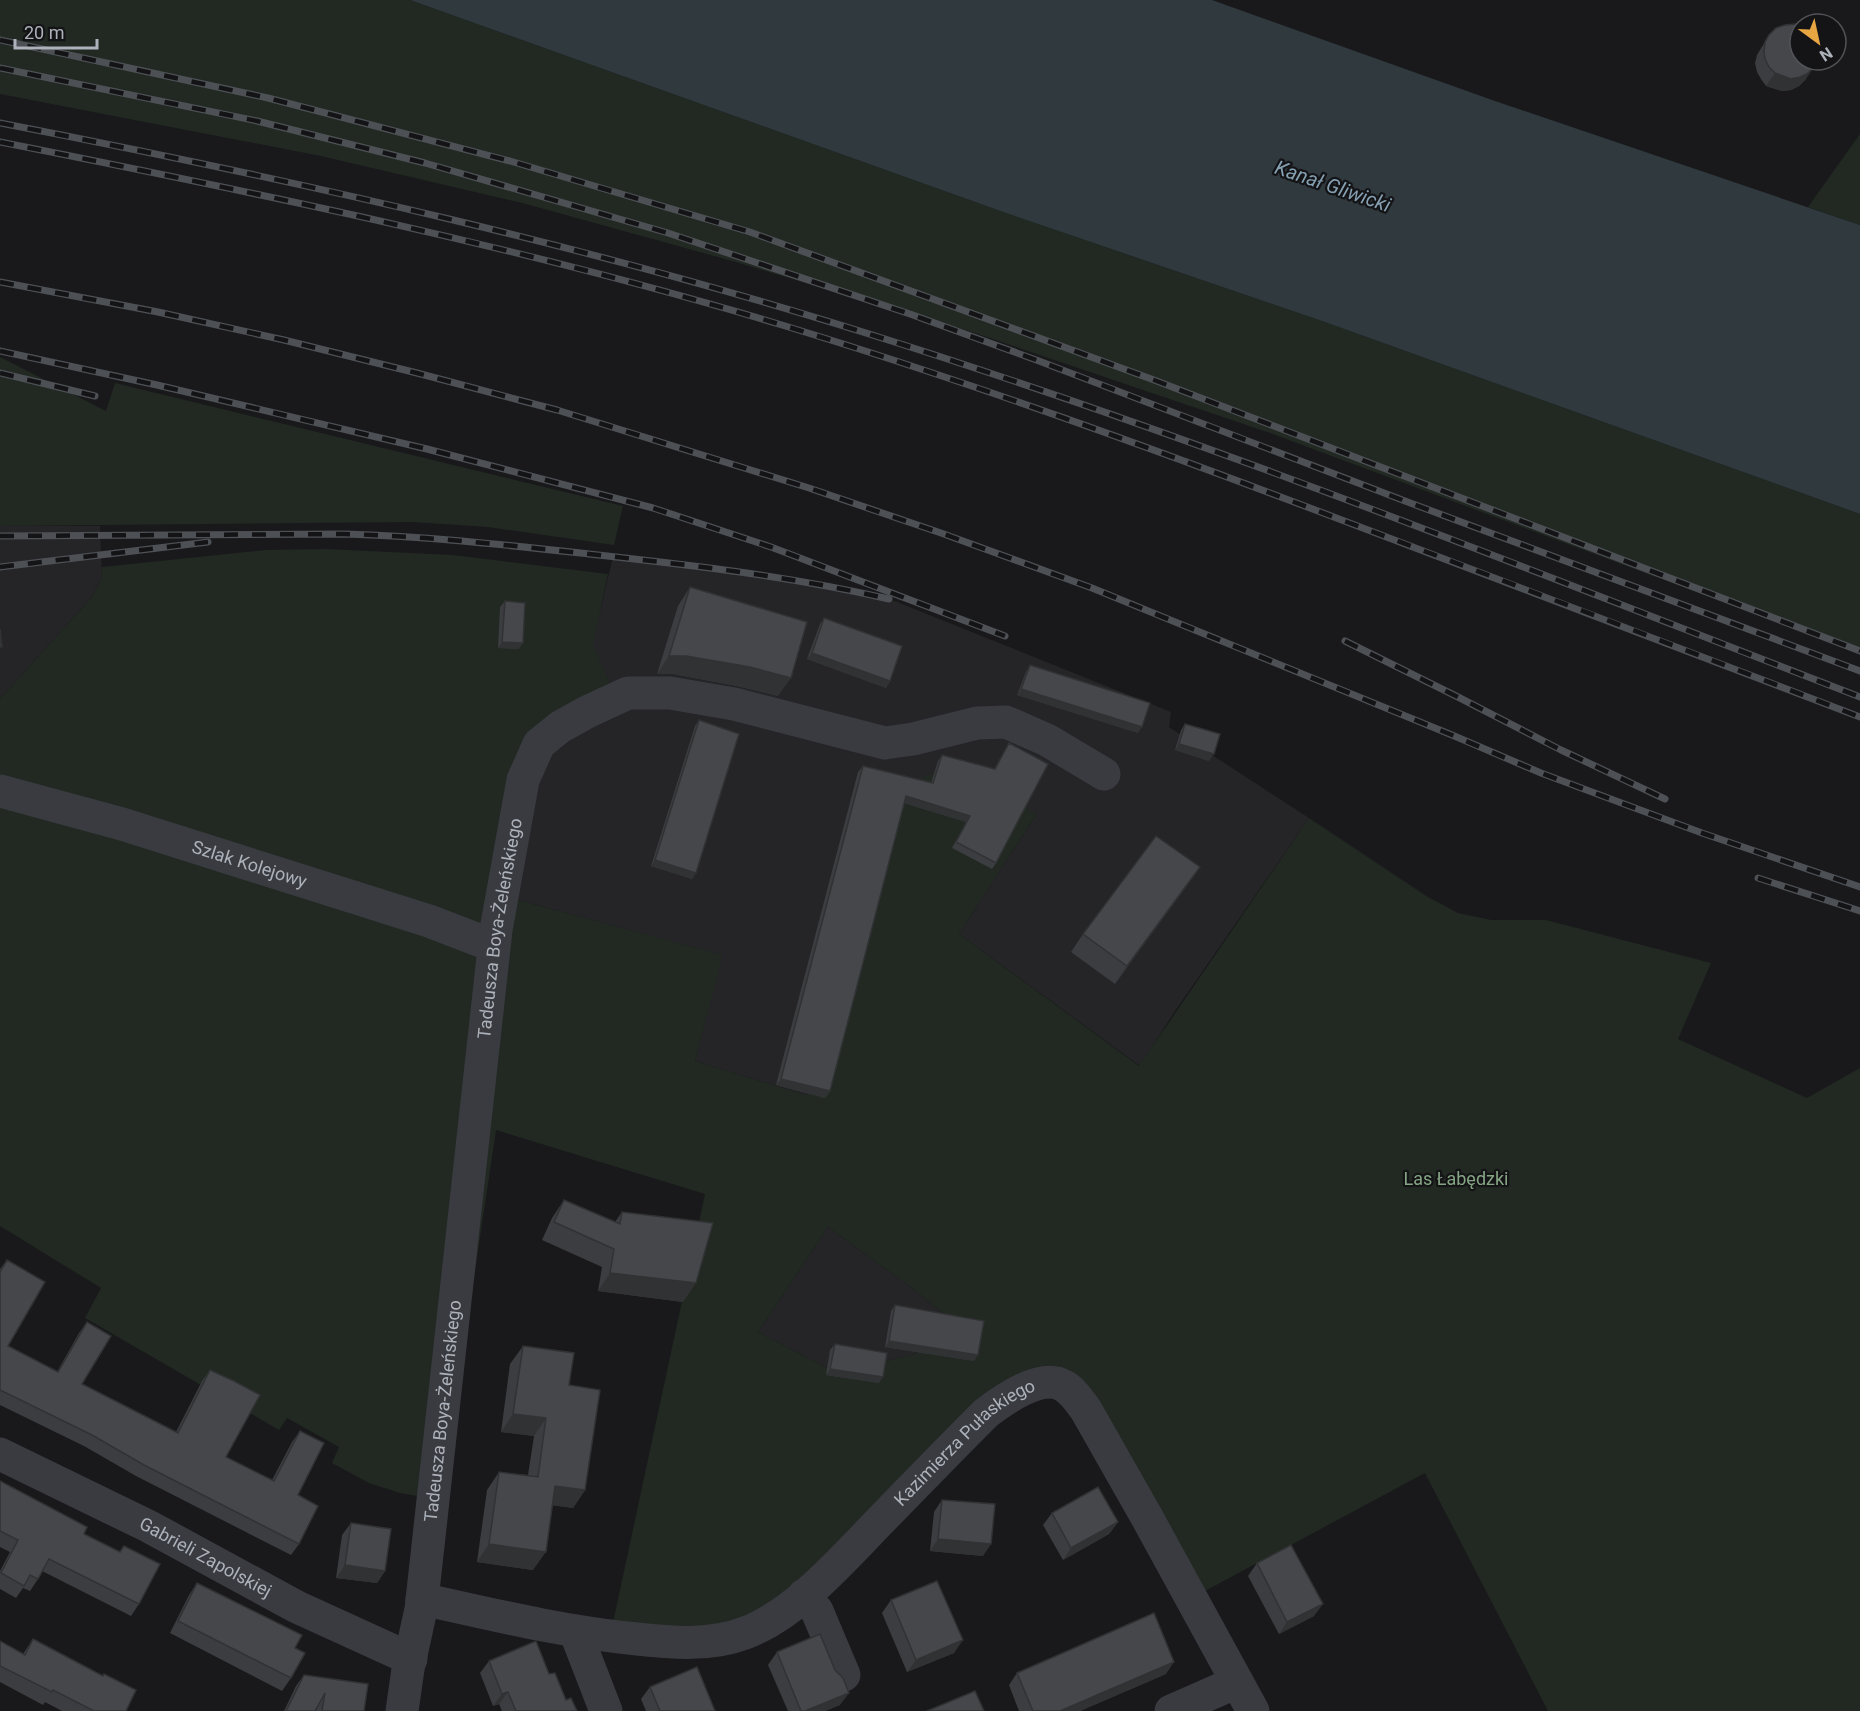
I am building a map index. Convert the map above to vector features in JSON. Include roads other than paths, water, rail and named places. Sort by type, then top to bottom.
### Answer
[{"type":"street","name":"Tadeusza Boya-Żeleńskiego","points":[[402,1711],[423,1599],[494,946],[523,780],[538,744],[587,711],[628,693],[670,693],[734,704],[885,743],[913,740],[976,723],[1006,722],[1047,740],[1104,774]]},
{"type":"street","name":"Szlak Kolejowy","points":[[0,791],[122,824],[429,921],[494,946]]},
{"type":"street","name":"Kazimierza Pułaskiego","points":[[423,1599],[527,1623],[598,1636],[670,1642],[708,1642],[745,1633],[785,1613],[845,1558],[986,1413],[1010,1396],[1029,1387],[1047,1383],[1062,1384],[1086,1410],[1253,1711]]},
{"type":"street","name":"Gabrieli Zapolskiej","points":[[0,1454],[148,1526],[297,1607],[411,1659]]},
{"type":"street","points":[[804,1595],[822,1620],[844,1675]]},
{"type":"street","points":[[575,1631],[606,1711]]},
{"type":"street","points":[[1172,1711],[1237,1682]]},
{"type":"water","name":"Kanał Gliwicki","points":[[410,0],[1212,0],[1495,101],[1860,225],[1860,514],[1322,321],[1006,213]]},
{"type":"railway","points":[[0,40],[268,98],[510,161],[750,232],[1154,380],[1860,651]]},
{"type":"railway","points":[[0,68],[257,121],[425,163],[668,233],[910,314],[1039,361],[1860,671]]},
{"type":"railway","points":[[0,123],[228,169],[455,220],[681,279],[904,345],[1265,469],[1860,697]]},
{"type":"railway","points":[[0,142],[394,224],[589,271],[782,325],[925,370],[1136,444],[1860,717]]},
{"type":"railway","points":[[0,282],[158,312],[417,373],[557,410],[809,488],[1092,588],[1541,773],[1702,833],[1860,887]]},
{"type":"railway","points":[[0,351],[157,385],[427,449],[653,508],[771,547],[1005,636]]},
{"type":"railway","points":[[0,373],[95,396]]},
{"type":"railway","points":[[0,536],[344,534],[436,539],[702,567],[815,584],[889,599]]},
{"type":"railway","points":[[0,567],[208,542]]},
{"type":"railway","points":[[1345,641],[1561,750],[1665,799]]},
{"type":"railway","points":[[1758,878],[1860,911]]},
{"type":"park label","name":"Las Łabędzki","points":[[1456,1179]]}]
